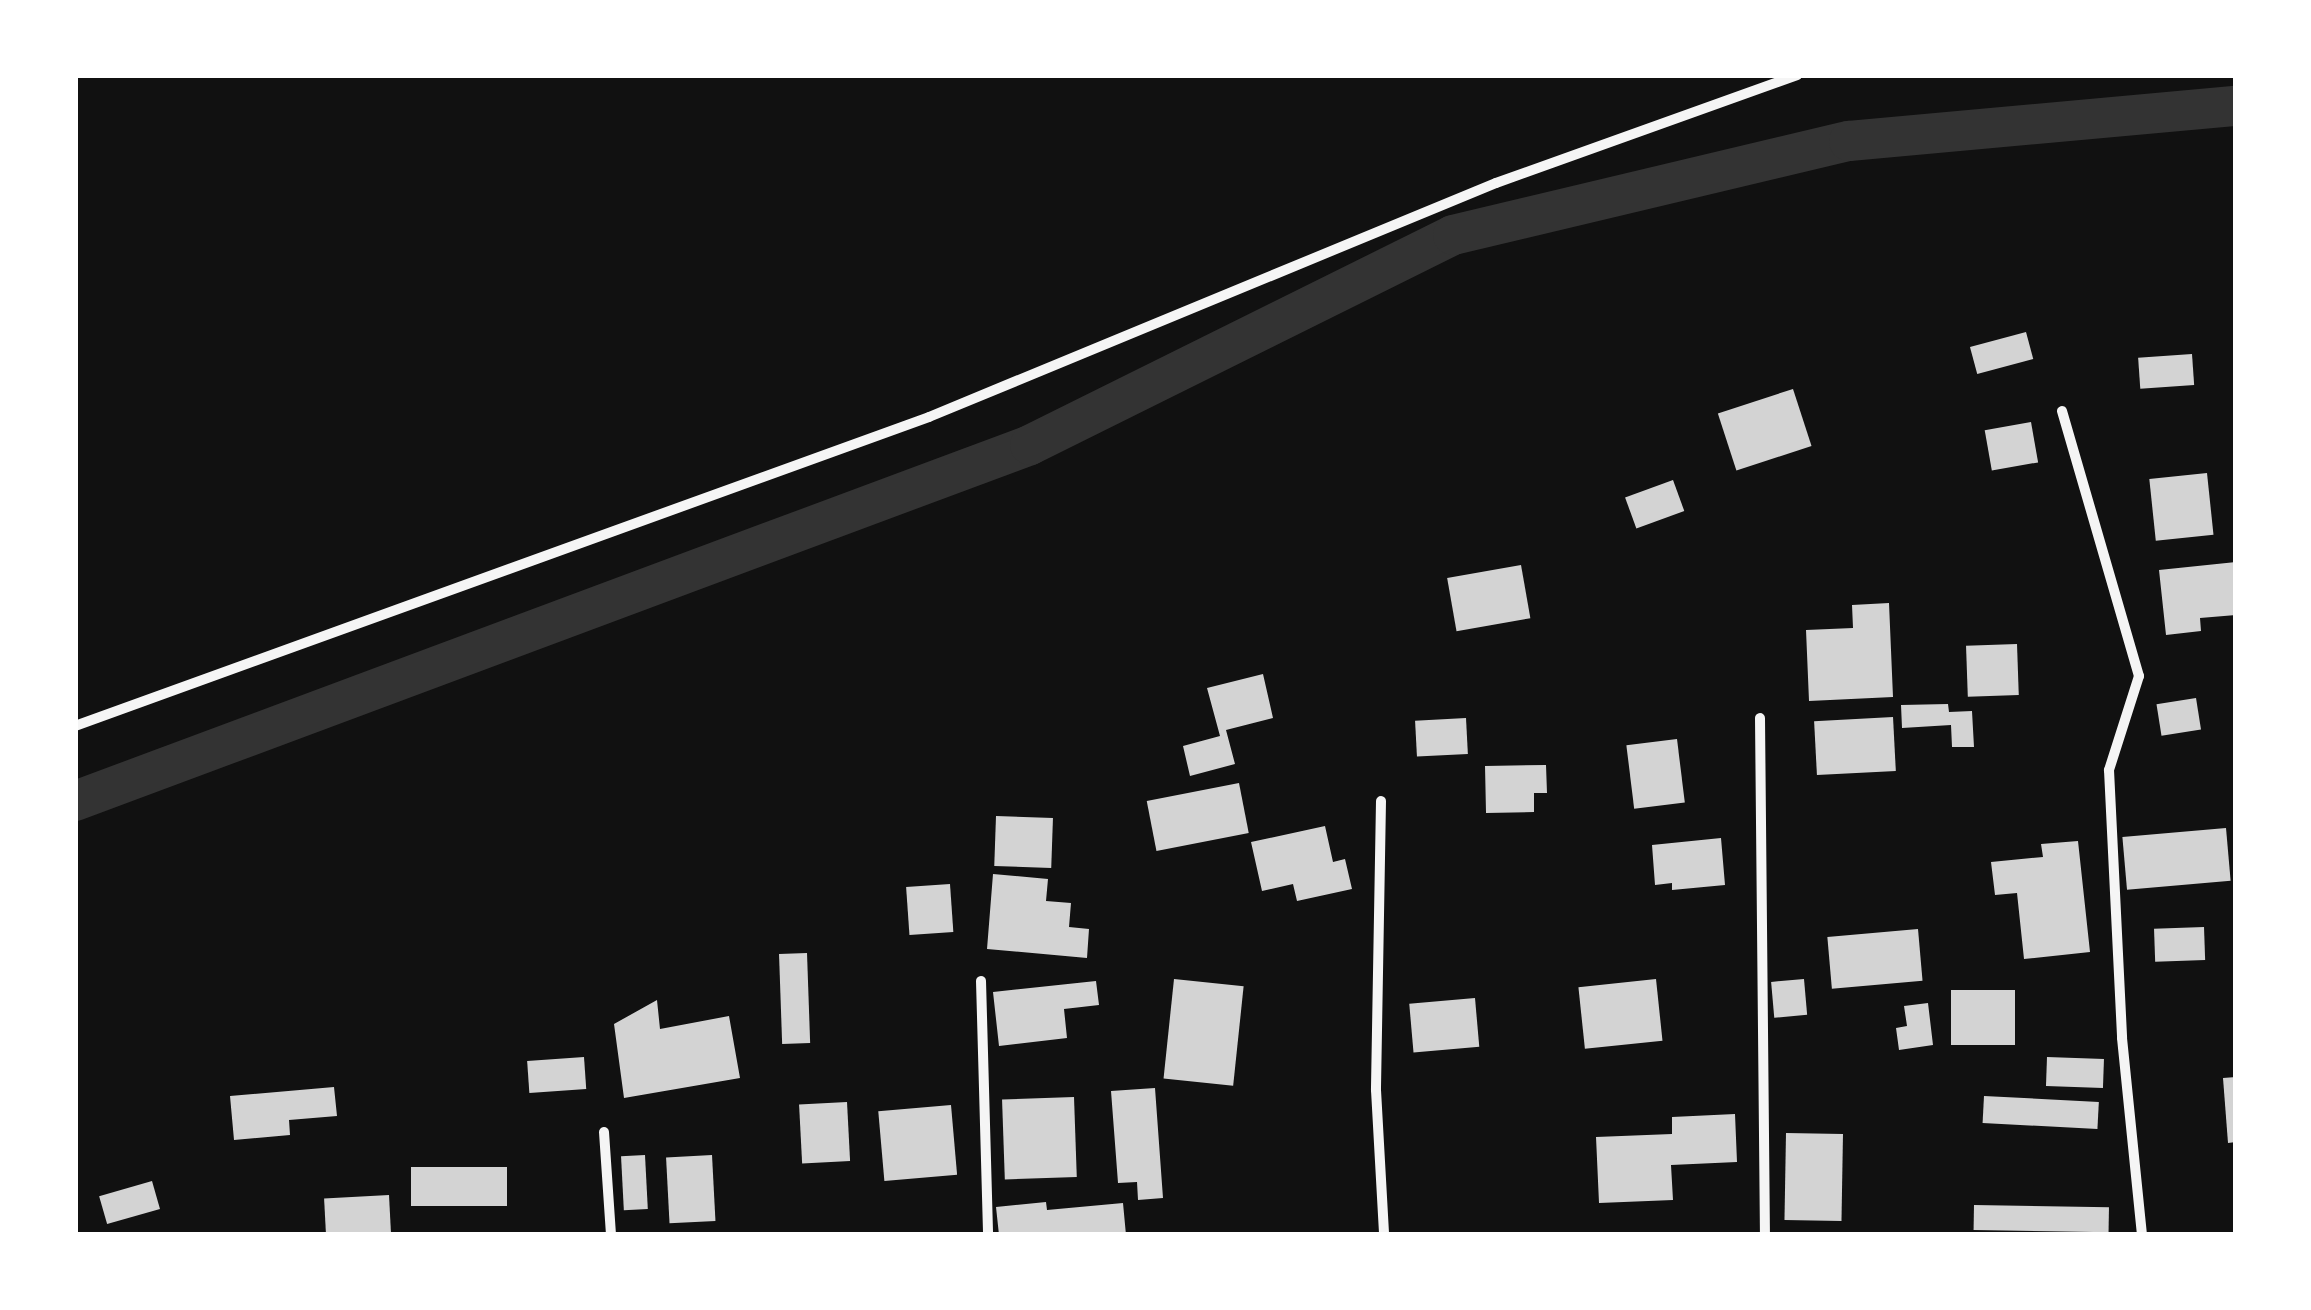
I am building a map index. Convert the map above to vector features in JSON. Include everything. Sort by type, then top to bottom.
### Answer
[{"type":"street","points":[[75,726],[930,417],[1496,182],[1797,75]]},
{"type":"street","points":[[2062,411],[2139,676],[2110,770],[2122,1038],[2142,1235]]},
{"type":"street","points":[[1760,718],[1765,1235]]},
{"type":"street","points":[[1381,801],[1376,1090],[1384,1235]]},
{"type":"street","points":[[982,981],[988,1235]]},
{"type":"street","points":[[604,1132],[612,1235]]},
{"type":"building","points":[[2026,332],[2033,359],[1977,374],[1970,347]]},
{"type":"building","points":[[2192,354],[2194,385],[2140,389],[2138,358]]},
{"type":"building","points":[[1793,389],[1812,446],[1736,470],[1718,413]]},
{"type":"building","points":[[2031,422],[2038,462],[1992,471],[1985,430]]},
{"type":"building","points":[[2207,473],[2213,535],[2156,541],[2149,479]]},
{"type":"building","points":[[1673,480],[1684,511],[1636,528],[1625,497]]},
{"type":"building","points":[[2236,562],[2236,615],[2200,618],[2201,631],[2166,635],[2159,570]]},
{"type":"building","points":[[1521,565],[1530,618],[1457,631],[1447,578]]},
{"type":"building","points":[[1889,603],[1893,697],[1809,701],[1806,630],[1853,628],[1852,605]]},
{"type":"building","points":[[2017,644],[2019,695],[1968,697],[1966,646]]},
{"type":"building","points":[[1263,674],[1273,718],[1226,730],[1235,764],[1190,776],[1183,746],[1220,736],[1207,688]]},
{"type":"building","points":[[2196,698],[2201,730],[2161,736],[2156,704]]},
{"type":"building","points":[[1948,704],[1949,712],[1972,711],[1974,747],[1952,747],[1951,725],[1902,728],[1901,705]]},
{"type":"building","points":[[1893,717],[1896,771],[1817,775],[1814,721]]},
{"type":"building","points":[[1466,718],[1468,754],[1417,757],[1415,721]]},
{"type":"building","points":[[1677,739],[1685,803],[1634,809],[1626,745]]},
{"type":"building","points":[[1546,765],[1547,793],[1534,793],[1534,812],[1486,813],[1485,766]]},
{"type":"building","points":[[1239,783],[1249,833],[1156,851],[1147,801]]},
{"type":"building","points":[[996,816],[1053,818],[1051,868],[994,866]]},
{"type":"building","points":[[1325,826],[1333,862],[1345,859],[1352,889],[1297,901],[1293,884],[1262,891],[1251,842]]},
{"type":"building","points":[[2226,828],[2231,881],[2127,890],[2122,837]]},
{"type":"building","points":[[1721,838],[1725,885],[1672,890],[1672,883],[1655,885],[1652,845]]},
{"type":"building","points":[[2078,841],[2090,952],[2024,959],[2017,893],[1995,895],[1991,862],[2043,857],[2041,844]]},
{"type":"building","points":[[993,874],[1048,879],[1046,901],[1071,903],[1069,927],[1089,929],[1087,958],[987,949]]},
{"type":"building","points":[[950,884],[953,932],[909,935],[906,887]]},
{"type":"building","points":[[2204,927],[2205,960],[2155,962],[2154,929]]},
{"type":"building","points":[[1918,929],[1923,981],[1832,989],[1827,937]]},
{"type":"building","points":[[807,953],[810,1043],[782,1044],[779,954]]},
{"type":"building","points":[[1174,979],[1244,986],[1233,1086],[1164,1078]]},
{"type":"building","points":[[1656,979],[1662,1041],[1585,1049],[1578,987]]},
{"type":"building","points":[[1804,979],[1807,1015],[1774,1018],[1771,982]]},
{"type":"building","points":[[1096,981],[1099,1005],[1064,1009],[1067,1038],[999,1046],[993,992]]},
{"type":"building","points":[[1951,990],[2015,990],[2015,1045],[1951,1045]]},
{"type":"building","points":[[1475,998],[1479,1047],[1414,1053],[1409,1004]]},
{"type":"building","points":[[657,1000],[660,1029],[729,1016],[740,1078],[624,1098],[614,1024]]},
{"type":"building","points":[[1928,1003],[1933,1045],[1899,1050],[1896,1028],[1907,1026],[1904,1006]]},
{"type":"building","points":[[584,1057],[586,1089],[529,1093],[527,1061]]},
{"type":"building","points":[[2047,1057],[2104,1059],[2103,1088],[2046,1086]]},
{"type":"building","points":[[2236,1077],[2236,1142],[2228,1143],[2223,1078]]},
{"type":"building","points":[[334,1087],[337,1116],[289,1120],[290,1135],[234,1140],[230,1096]]},
{"type":"building","points":[[1155,1088],[1163,1198],[1138,1200],[1137,1182],[1118,1183],[1111,1091]]},
{"type":"building","points":[[1984,1096],[2099,1102],[2097,1129],[1983,1123]]},
{"type":"building","points":[[1074,1097],[1077,1177],[1005,1179],[1002,1100]]},
{"type":"building","points":[[847,1102],[850,1161],[802,1163],[799,1105]]},
{"type":"building","points":[[951,1105],[957,1175],[884,1181],[878,1111]]},
{"type":"building","points":[[1735,1114],[1737,1162],[1671,1165],[1673,1200],[1599,1203],[1596,1137],[1672,1134],[1672,1117]]},
{"type":"building","points":[[1786,1133],[1843,1134],[1841,1221],[1784,1220]]},
{"type":"building","points":[[645,1155],[648,1209],[624,1210],[621,1156]]},
{"type":"building","points":[[712,1155],[715,1221],[670,1223],[666,1157]]},
{"type":"building","points":[[411,1167],[507,1167],[507,1206],[411,1206]]},
{"type":"building","points":[[152,1181],[160,1209],[107,1224],[99,1196]]},
{"type":"building","points":[[389,1195],[391,1235],[326,1235],[324,1198]]},
{"type":"building","points":[[1046,1202],[1047,1210],[1123,1203],[1126,1235],[999,1235],[996,1207]]},
{"type":"building","points":[[1974,1205],[2109,1207],[2109,1232],[1974,1230]]},
{"type":"waterway","points":[[75,801],[1030,445],[1453,235],[1849,141],[2236,106]]}]
